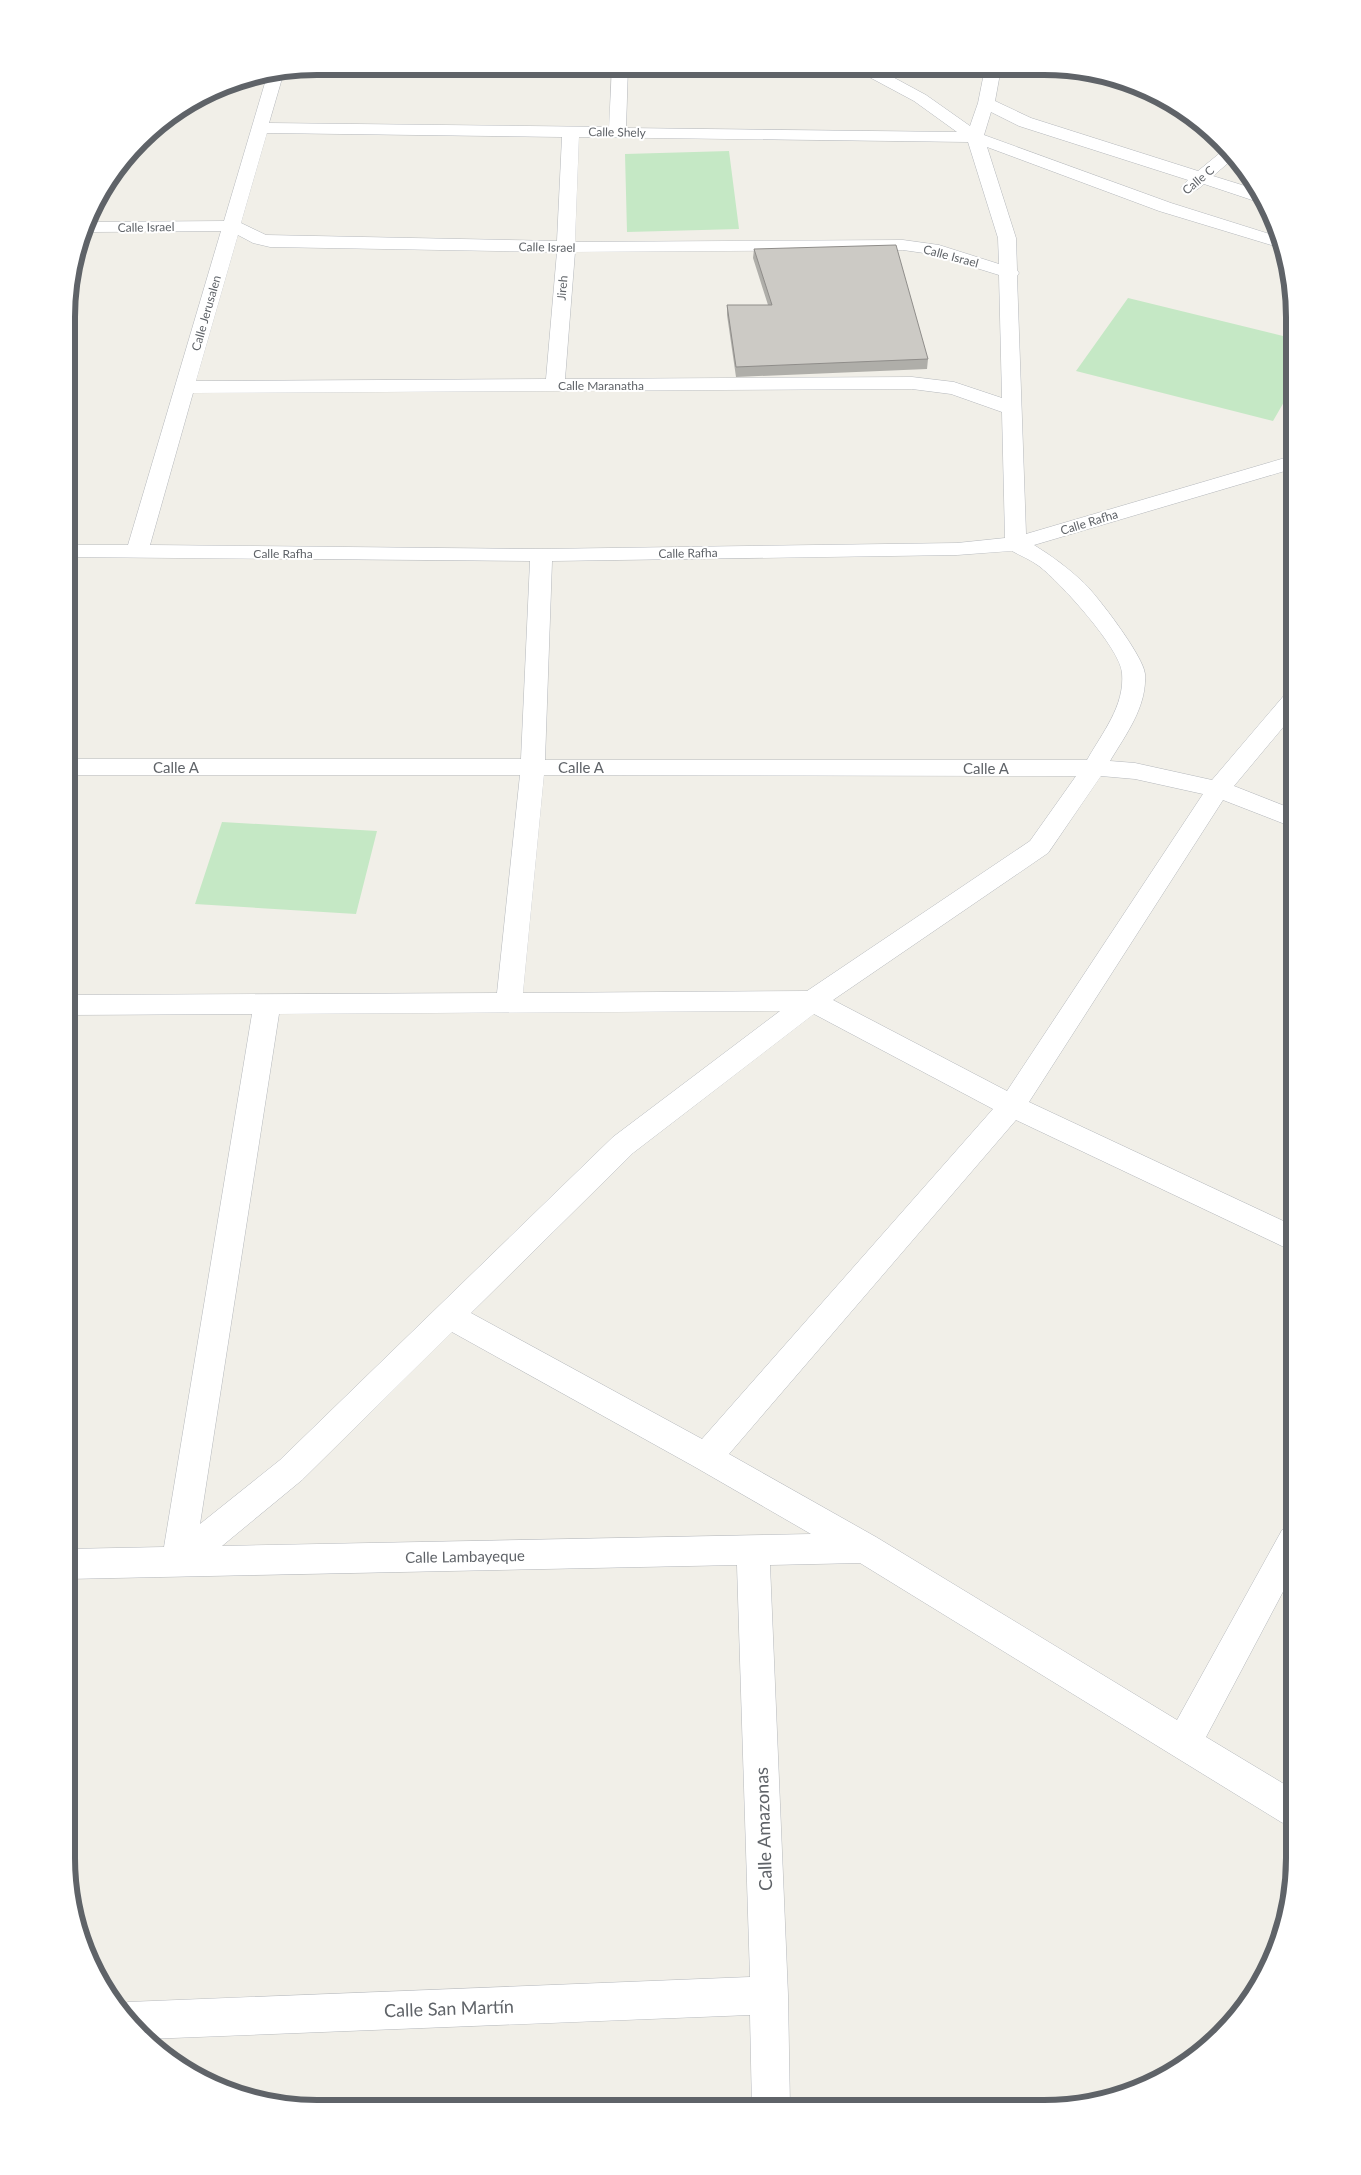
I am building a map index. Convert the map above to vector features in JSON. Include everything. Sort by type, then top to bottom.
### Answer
[{"type":"street","points":[[617,132],[620,75]]},
{"type":"street","points":[[877,75],[920,98],[975,137],[1166,207],[1274,241]]},
{"type":"street","points":[[178,1562],[291,1470],[450,1316],[622,1145],[812,1001],[1039,847],[1094,768],[1130,706],[1134,672],[1120,644],[1077,588],[1046,561],[1016,544],[1010,273],[1007,238],[975,137],[986,103],[992,75]]},
{"type":"street","name":"Calle Jerusalen","points":[[137,552],[274,79]]},
{"type":"street","points":[[986,103],[1025,122],[1253,194]]},
{"type":"street","name":"Calle Shely","points":[[260,128],[975,137]]},
{"type":"street","name":"Jireh","points":[[554,385],[566,247],[570,131]]},
{"type":"street","name":"Calle C","points":[[1166,207],[1225,157]]},
{"type":"street","name":"Calle Israel","points":[[93,226],[231,226],[244,230],[256,238],[270,242],[566,247],[903,245],[941,251],[1010,273]]},
{"type":"street","name":"Calle Maranatha","points":[[184,387],[912,383],[954,388],[1013,409]]},
{"type":"street","name":"Calle Rafha","points":[[75,551],[541,555],[957,550],[1016,544],[1286,464]]},
{"type":"street","points":[[509,1004],[533,767],[541,555]]},
{"type":"street","points":[[706,1457],[1012,1106],[1218,789],[1286,708]]},
{"type":"street","name":"Calle A","points":[[75,767],[1094,768],[1135,771],[1218,789],[1286,816]]},
{"type":"street","points":[[75,1005],[812,1001],[1012,1106],[1286,1235]]},
{"type":"street","points":[[178,1562],[267,1004]]},
{"type":"street","points":[[450,1316],[706,1457],[864,1548],[1286,1805]]},
{"type":"street","name":"Calle Lambayeque","points":[[75,1564],[864,1548]]},
{"type":"street","name":"Calle Amazonas","points":[[753,1550],[769,1994],[771,2100]]},
{"type":"street","points":[[1184,1742],[1286,1555]]},
{"type":"street","name":"Calle San Martín","points":[[138,2021],[769,1994]]},
{"type":"green space","points":[[729,151],[739,229],[627,232],[625,154]]},
{"type":"green space","points":[[1128,298],[1286,337],[1286,399],[1273,421],[1076,371]]},
{"type":"green space","points":[[222,822],[377,831],[356,914],[195,904]]},
{"type":"building","points":[[896,245],[928,359],[736,367],[727,305],[772,305],[754,249]]}]
